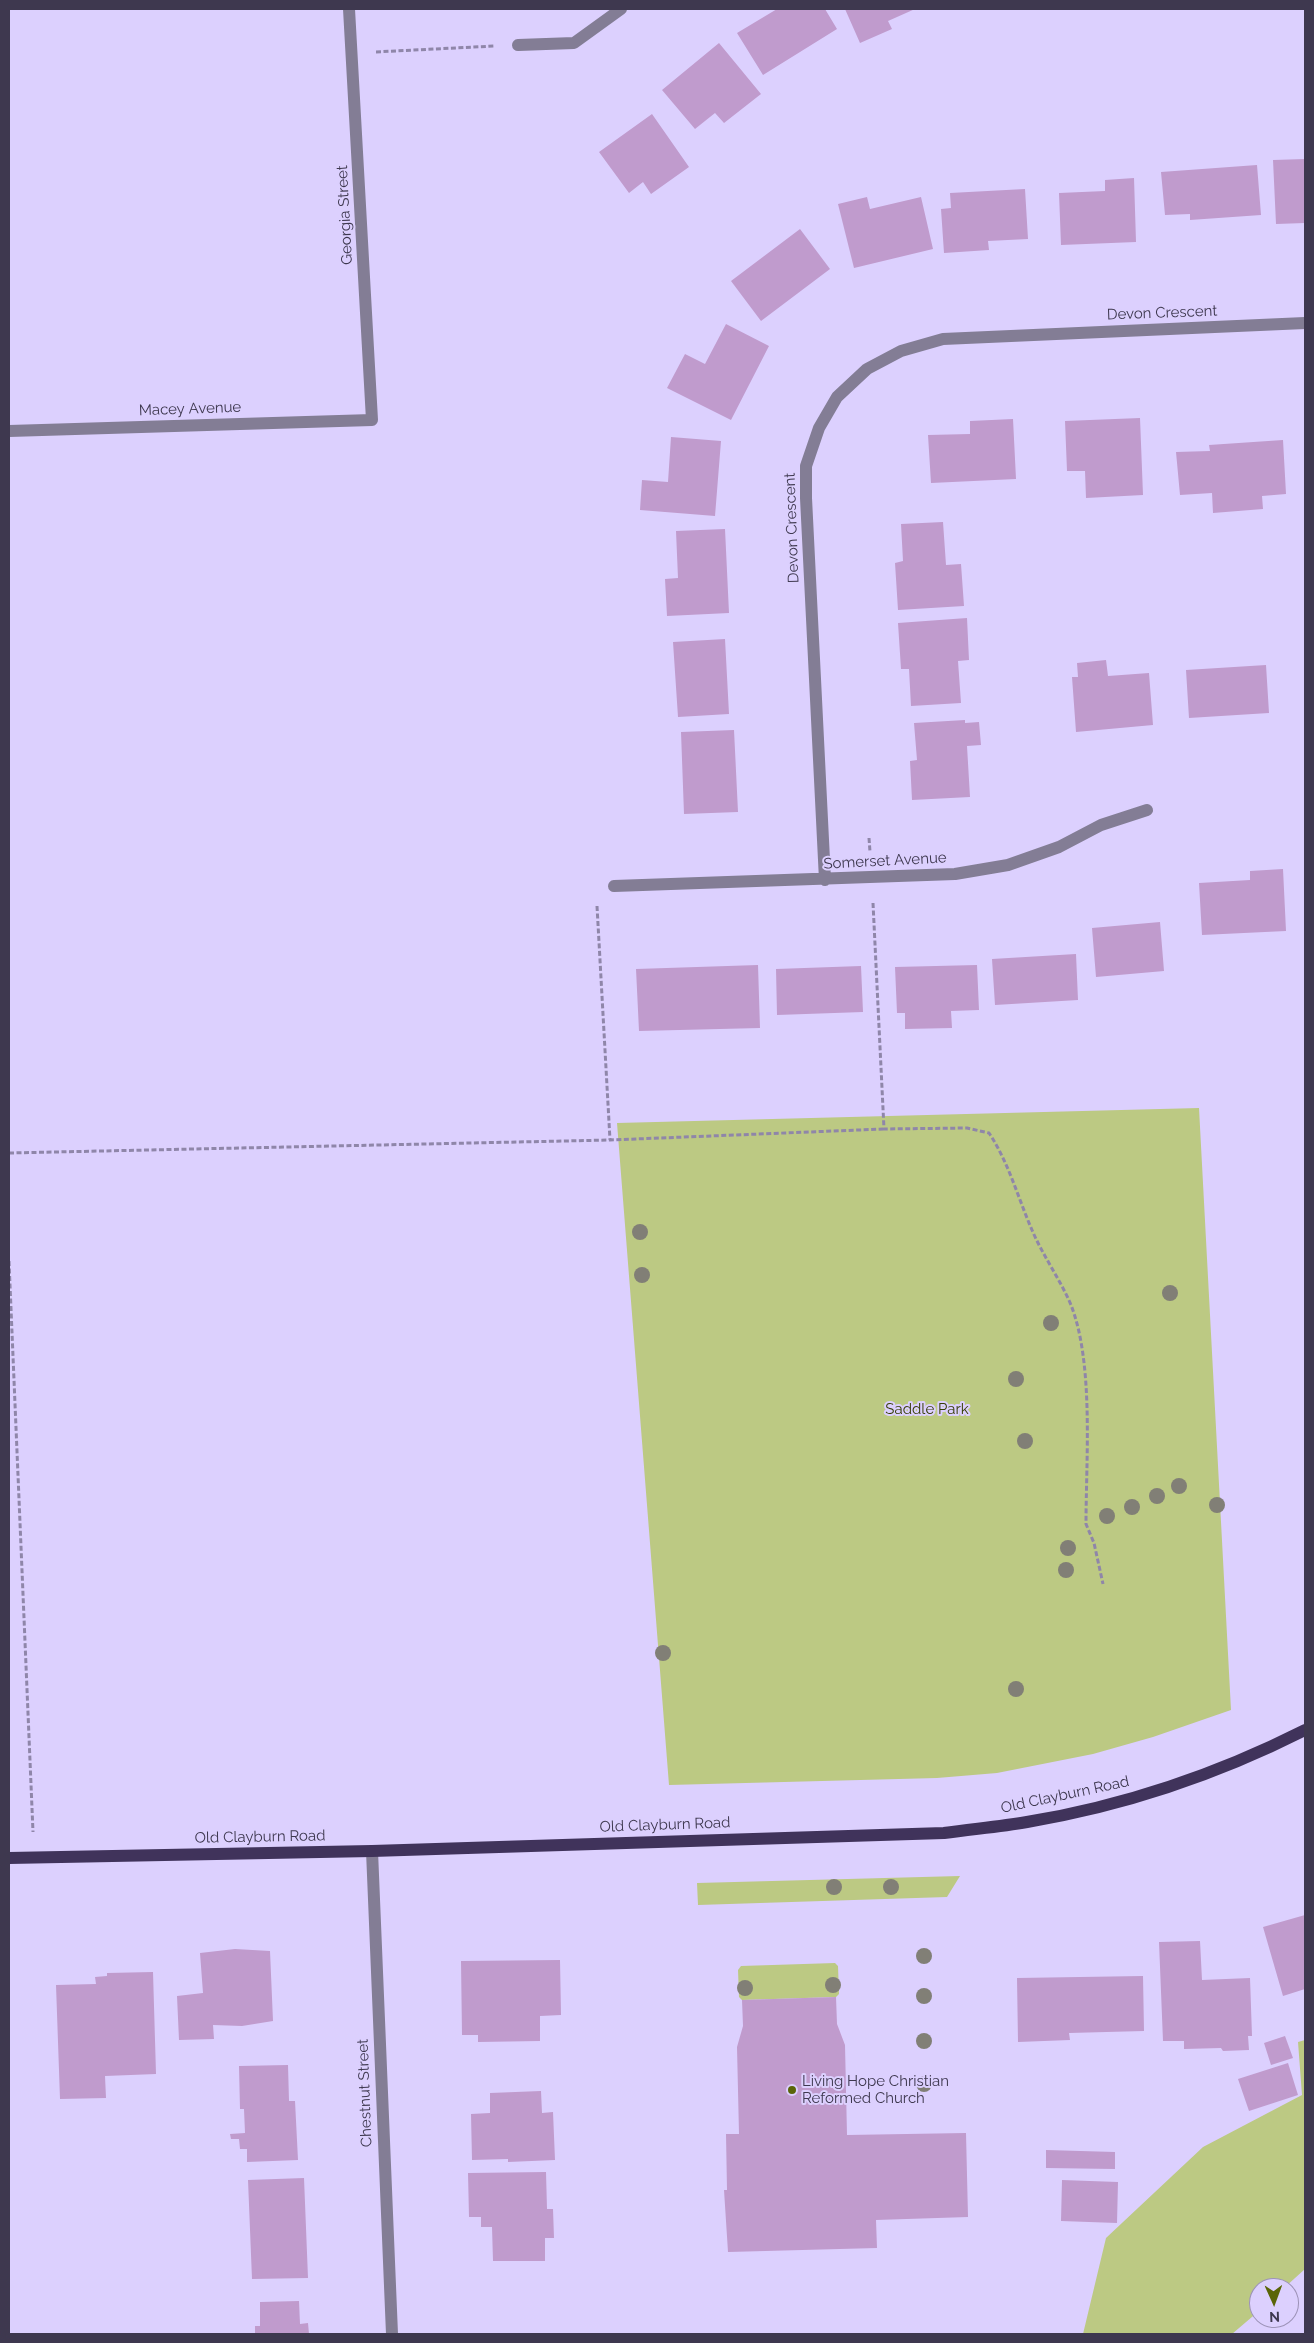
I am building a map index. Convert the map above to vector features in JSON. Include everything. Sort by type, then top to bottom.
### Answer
[{"type":"main road","name":"Old Clayburn Road","points":[[9,1858],[372,1851],[944,1833],[1027,1822],[1124,1801],[1260,1753],[1305,1730]]},
{"type":"street","name":"Georgia Street","points":[[349,9],[372,420]]},
{"type":"street","points":[[518,45],[574,43],[622,9]]},
{"type":"street","name":"Devon Crescent","points":[[824,880],[806,508],[806,466],[819,428],[837,397],[867,369],[902,351],[943,339],[1305,323]]},
{"type":"street","name":"Macey Avenue","points":[[9,431],[372,420]]},
{"type":"street","name":"Somerset Avenue","points":[[614,886],[955,874],[1008,865],[1060,847],[1101,825],[1147,810]]},
{"type":"street","name":"Chestnut Street","points":[[372,1851],[392,2334]]},
{"type":"path","points":[[352,53],[518,45]]},
{"type":"path","points":[[869,838],[884,1129]]},
{"type":"path","points":[[596,905],[610,1140]]},
{"type":"path","points":[[9,1153],[610,1140],[884,1129],[967,1128],[989,1133],[1001,1150],[1032,1231],[1071,1306],[1086,1377],[1086,1524],[1094,1543],[1103,1584]]},
{"type":"path","points":[[9,1261],[34,1858]]},
{"type":"green space","name":"Saddle Park","points":[[1199,1108],[1231,1710],[1153,1737],[1093,1754],[997,1773],[937,1778],[669,1785],[617,1123]]},
{"type":"green space","points":[[960,1876],[947,1897],[698,1905],[697,1883]]},
{"type":"green space","points":[[835,1963],[838,1966],[839,1994],[836,1997],[742,2000],[739,1997],[738,1970],[741,1966]]},
{"type":"green space","points":[[1305,2040],[1305,2269],[1295,2278],[1249,2278],[1249,2320],[1232,2334],[1083,2334],[1106,2238],[1203,2147],[1302,2095],[1298,2042]]},
{"type":"building","points":[[777,9],[825,9],[837,29],[763,75],[737,33]]},
{"type":"building","points":[[845,9],[915,9],[888,21],[892,29],[860,43]]},
{"type":"building","points":[[719,43],[761,94],[724,123],[715,113],[695,129],[662,90]]},
{"type":"building","points":[[652,114],[689,167],[651,194],[643,182],[629,193],[599,152]]},
{"type":"building","points":[[1305,159],[1305,223],[1276,224],[1273,160]]},
{"type":"building","points":[[1257,165],[1261,215],[1190,220],[1190,214],[1165,215],[1161,172]]},
{"type":"building","points":[[1134,178],[1136,242],[1061,245],[1059,193],[1105,191],[1105,180]]},
{"type":"building","points":[[1025,189],[1028,239],[988,241],[989,250],[944,253],[941,209],[951,208],[950,193]]},
{"type":"building","points":[[867,197],[870,209],[921,197],[933,249],[854,268],[838,204]]},
{"type":"building","points":[[800,229],[830,269],[761,321],[731,281]]},
{"type":"building","points":[[726,324],[769,346],[731,420],[667,388],[685,354],[705,364]]},
{"type":"building","points":[[1140,418],[1143,495],[1086,498],[1085,471],[1067,471],[1065,421]]},
{"type":"building","points":[[1013,419],[1016,479],[931,483],[928,435],[970,434],[970,421]]},
{"type":"building","points":[[671,437],[721,441],[715,516],[640,510],[642,480],[668,482]]},
{"type":"building","points":[[1283,440],[1286,494],[1262,496],[1263,509],[1213,513],[1212,493],[1180,495],[1176,452],[1210,451],[1209,445]]},
{"type":"building","points":[[943,522],[946,565],[961,564],[964,606],[898,610],[895,563],[903,561],[901,524]]},
{"type":"building","points":[[725,529],[729,613],[667,616],[665,579],[678,578],[676,531]]},
{"type":"building","points":[[967,618],[969,660],[958,661],[961,703],[911,706],[909,669],[901,669],[898,623]]},
{"type":"building","points":[[725,639],[729,714],[678,717],[673,642]]},
{"type":"building","points":[[1106,660],[1108,676],[1149,673],[1153,725],[1076,732],[1072,677],[1078,677],[1077,663]]},
{"type":"building","points":[[1266,665],[1269,713],[1189,718],[1186,670]]},
{"type":"building","points":[[965,720],[965,723],[979,722],[981,745],[967,746],[970,797],[912,800],[910,761],[917,760],[914,723]]},
{"type":"building","points":[[734,730],[738,812],[684,814],[681,732]]},
{"type":"building","points":[[1283,869],[1286,931],[1202,935],[1199,883],[1250,880],[1250,871]]},
{"type":"building","points":[[1160,922],[1164,971],[1096,977],[1092,928]]},
{"type":"building","points":[[1076,954],[1078,1000],[995,1005],[992,959]]},
{"type":"building","points":[[758,965],[760,1028],[639,1031],[636,969]]},
{"type":"building","points":[[977,965],[979,1010],[951,1011],[952,1028],[905,1029],[905,1013],[897,1013],[895,967]]},
{"type":"building","points":[[861,966],[863,1012],[777,1015],[776,969]]},
{"type":"building","points":[[1305,1915],[1305,1989],[1283,1996],[1263,1927]]},
{"type":"building","points":[[1200,1941],[1202,1980],[1250,1978],[1252,2036],[1248,2036],[1249,2050],[1223,2051],[1221,2048],[1184,2049],[1184,2041],[1163,2041],[1159,1942]]},
{"type":"building","points":[[235,1949],[270,1951],[273,2021],[242,2026],[213,2025],[214,2039],[179,2040],[177,1996],[203,1993],[200,1953]]},
{"type":"building","points":[[560,1960],[561,2015],[540,2016],[540,2041],[478,2042],[478,2035],[462,2035],[461,1961]]},
{"type":"building","points":[[153,1972],[156,2074],[105,2076],[106,2098],[60,2099],[56,1985],[96,1984],[95,1977],[107,1976],[107,1973]]},
{"type":"building","points":[[1143,1976],[1144,2031],[1069,2033],[1070,2040],[1018,2042],[1017,1978]]},
{"type":"building","name":"Living Hope Christian Reformed Church","points":[[836,1997],[837,2024],[845,2045],[847,2135],[966,2133],[968,2217],[876,2220],[877,2248],[728,2252],[724,2190],[727,2190],[726,2134],[739,2134],[737,2047],[743,2026],[742,2000]]},
{"type":"building","points":[[1285,2036],[1293,2058],[1271,2065],[1264,2043]]},
{"type":"building","points":[[1288,2063],[1298,2095],[1249,2111],[1238,2079]]},
{"type":"building","points":[[288,2065],[289,2101],[295,2101],[298,2160],[247,2162],[247,2149],[240,2149],[239,2139],[231,2139],[230,2134],[245,2133],[244,2109],[240,2109],[239,2066]]},
{"type":"building","points":[[541,2091],[542,2113],[553,2112],[555,2160],[508,2162],[508,2159],[472,2160],[471,2114],[490,2113],[490,2093]]},
{"type":"building","points":[[1046,2150],[1115,2152],[1115,2169],[1046,2168]]},
{"type":"building","points":[[546,2172],[547,2209],[553,2209],[554,2238],[545,2238],[545,2261],[493,2261],[492,2227],[481,2227],[481,2217],[469,2217],[468,2173]]},
{"type":"building","points":[[304,2178],[308,2278],[252,2279],[248,2180]]},
{"type":"building","points":[[1062,2180],[1118,2182],[1117,2223],[1061,2221]]},
{"type":"building","points":[[299,2301],[300,2324],[308,2323],[309,2334],[255,2334],[255,2326],[260,2326],[260,2302]]},
{"type":"place","name":"Living Hope Christian Reformed Church","points":[[792,2090]]}]
